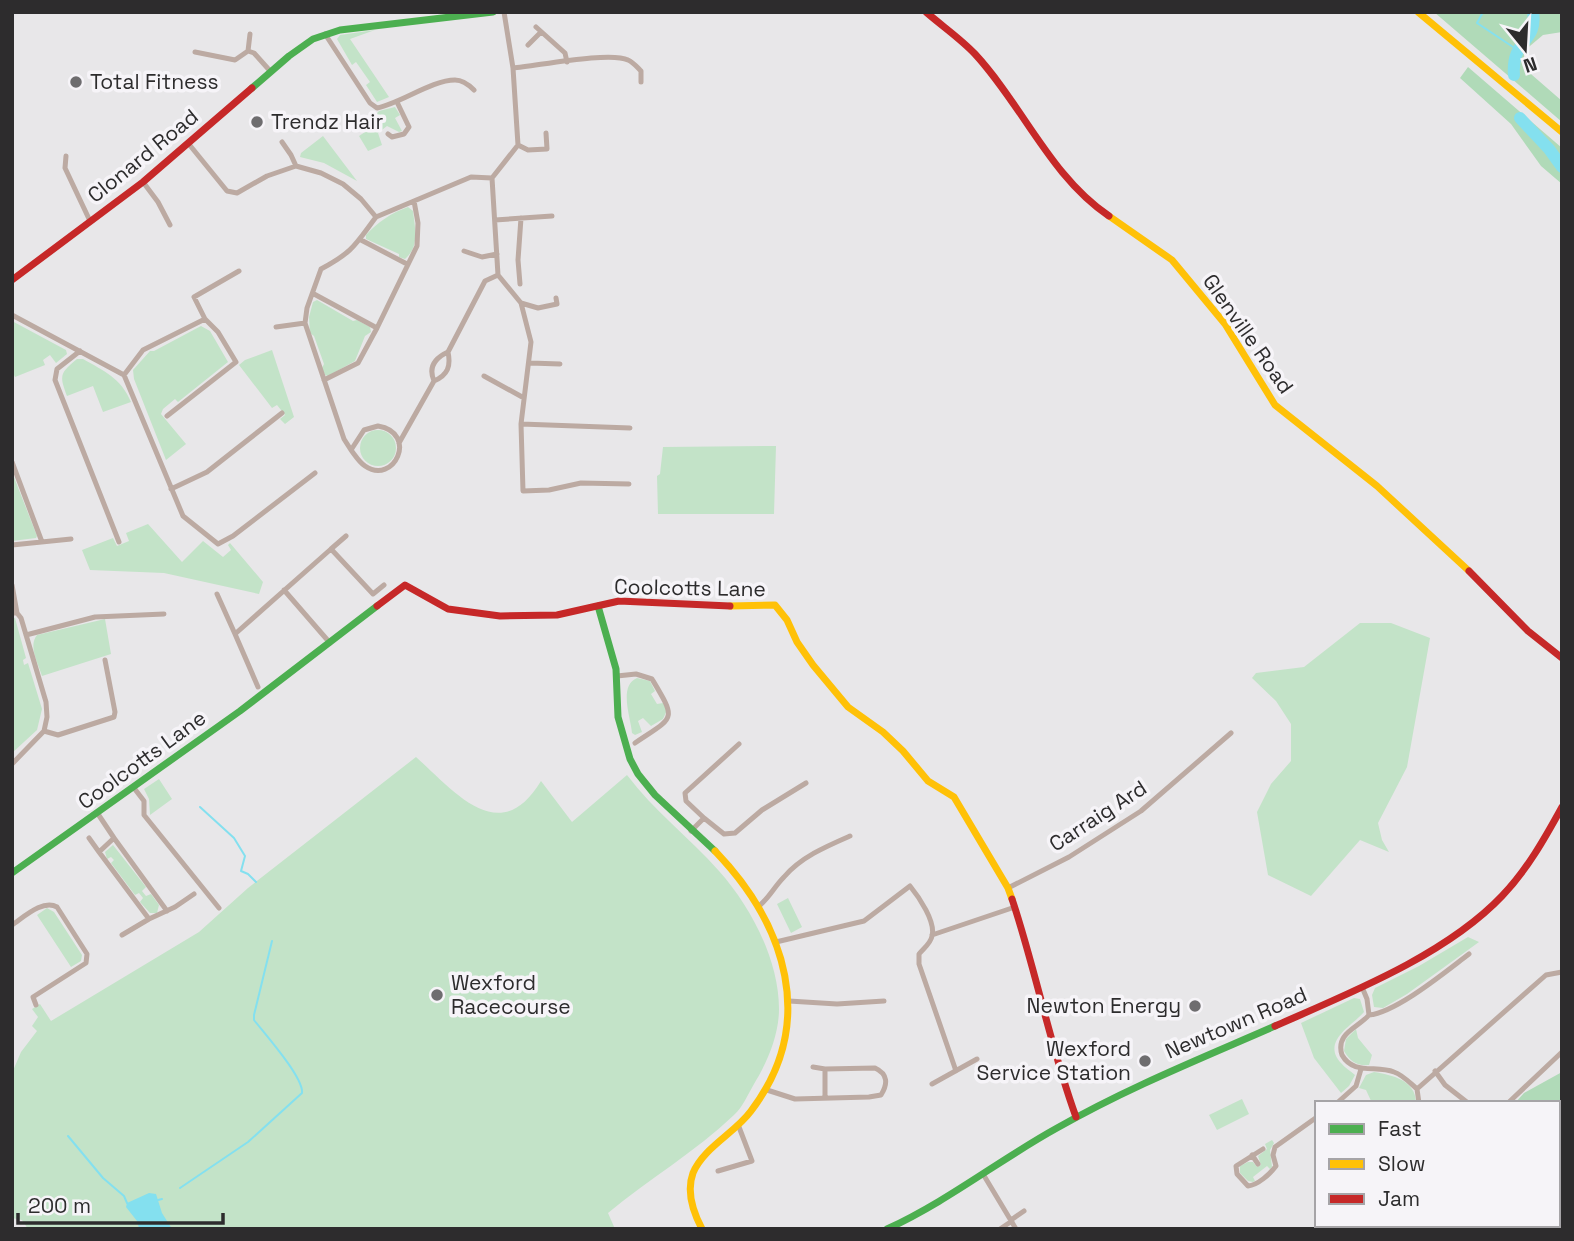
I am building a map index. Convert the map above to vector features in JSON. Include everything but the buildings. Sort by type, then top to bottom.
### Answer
[{"type":"main road","name":"Clonard Road","points":[[12,280],[143,182],[313,38],[362,27],[493,12]]},
{"type":"main road","name":"Glenville Road","points":[[926,12],[975,54],[1068,181],[1094,206],[1169,258],[1188,279],[1225,324],[1275,405],[1377,486],[1456,557],[1528,631],[1562,658]]},
{"type":"main road","points":[[1418,12],[1562,132]]},
{"type":"main road","name":"Coolcotts Lane","points":[[13,869],[134,788],[405,585],[448,609],[500,616],[557,615],[619,601],[655,601],[701,606],[775,605],[787,620],[797,642],[813,666],[848,707],[883,732],[928,781],[954,797],[1007,888],[1015,907],[1058,1068],[1076,1117]]},
{"type":"main road","points":[[598,606],[617,676],[617,711],[629,755],[637,772],[662,805],[727,864],[758,906],[776,942],[786,976],[789,1001],[785,1046],[767,1090],[739,1127],[704,1156],[690,1185],[693,1215],[702,1229]]},
{"type":"main road","name":"Newtown Road","points":[[887,1229],[932,1208],[1076,1117],[1163,1074],[1264,1032],[1362,986],[1450,939],[1491,907],[1525,870],[1562,807]]},
{"type":"street","points":[[504,12],[513,68],[519,137],[518,145],[492,178],[498,275],[521,303],[531,342],[521,424],[523,491],[549,490],[580,483],[629,484]]},
{"type":"street","points":[[528,45],[539,29],[565,53],[567,62]]},
{"type":"street","points":[[195,52],[236,63],[248,51],[250,34]]},
{"type":"street","points":[[325,34],[370,103],[377,108],[426,88],[455,80],[468,84],[474,90]]},
{"type":"street","points":[[248,51],[254,53],[271,72]]},
{"type":"street","points":[[513,68],[620,57],[631,60],[640,71],[641,82]]},
{"type":"street","points":[[388,134],[392,138],[404,134],[409,127],[397,102]]},
{"type":"street","points":[[518,145],[528,150],[547,149],[546,133]]},
{"type":"street","points":[[282,142],[296,166]]},
{"type":"street","points":[[188,143],[227,191],[237,193],[267,176],[296,166],[321,173],[343,184],[361,198],[376,217]]},
{"type":"street","points":[[65,156],[65,168],[90,221]]},
{"type":"street","points":[[492,178],[471,177],[376,217],[361,240],[346,256],[321,270],[304,323],[344,439],[366,468],[381,470],[394,463],[398,457],[399,443],[433,381],[442,377],[447,370],[450,363],[448,352],[485,281],[498,275]]},
{"type":"street","points":[[143,182],[170,225]]},
{"type":"street","points":[[324,380],[358,363],[377,328],[419,240],[414,201]]},
{"type":"street","points":[[495,220],[552,216]]},
{"type":"street","points":[[520,284],[521,218]]},
{"type":"street","points":[[361,240],[407,264]]},
{"type":"street","points":[[464,251],[482,257],[497,254]]},
{"type":"street","points":[[167,416],[236,362],[218,332],[205,319],[194,297],[239,271]]},
{"type":"street","points":[[314,294],[377,328]]},
{"type":"street","points":[[521,303],[538,308],[557,304],[556,298]]},
{"type":"street","points":[[12,316],[124,375],[183,516],[218,544],[233,536],[315,473]]},
{"type":"street","points":[[124,375],[143,350],[205,319]]},
{"type":"street","points":[[276,327],[304,323]]},
{"type":"street","points":[[80,351],[57,369],[55,380],[119,542]]},
{"type":"street","points":[[433,381],[433,364],[439,356],[448,352]]},
{"type":"street","points":[[530,363],[560,365]]},
{"type":"street","points":[[484,376],[524,398]]},
{"type":"street","points":[[171,489],[207,472],[282,413]]},
{"type":"street","points":[[521,424],[630,428]]},
{"type":"street","points":[[351,450],[365,430],[378,426],[391,431],[399,443]]},
{"type":"street","points":[[12,462],[42,542]]},
{"type":"street","points":[[235,634],[346,536]]},
{"type":"street","points":[[12,545],[71,539]]},
{"type":"street","points":[[331,550],[373,594],[384,585]]},
{"type":"street","points":[[12,586],[15,613],[21,618],[46,702],[44,731],[12,764]]},
{"type":"street","points":[[284,590],[330,643]]},
{"type":"street","points":[[217,594],[258,687]]},
{"type":"street","points":[[26,635],[95,617],[164,614]]},
{"type":"street","points":[[44,731],[58,735],[114,717],[105,660]]},
{"type":"street","points":[[617,676],[636,674],[652,679],[670,709],[665,723],[635,743]]},
{"type":"street","name":"Carraig Ard","points":[[1007,888],[1069,857],[1141,811],[1231,733]]},
{"type":"street","points":[[739,744],[685,793],[686,801],[724,834],[735,832],[762,810],[806,783]]},
{"type":"street","points":[[134,788],[144,801],[144,815],[219,908]]},
{"type":"street","points":[[97,814],[167,911]]},
{"type":"street","points":[[691,831],[705,818]]},
{"type":"street","points":[[758,906],[771,896],[784,876],[817,850],[850,836]]},
{"type":"street","points":[[89,838],[149,919]]},
{"type":"street","points":[[99,852],[114,838]]},
{"type":"street","points":[[776,942],[864,922],[910,886],[922,900],[933,929],[932,939],[919,954],[919,964],[956,1071]]},
{"type":"street","points":[[122,935],[194,894]]},
{"type":"street","points":[[12,925],[44,904],[52,904],[57,907],[87,954],[86,963],[33,997],[36,1004]]},
{"type":"street","points":[[933,935],[1015,907]]},
{"type":"street","points":[[1419,1101],[1417,1089],[1394,1072],[1361,1069],[1344,1059],[1340,1050],[1341,1043],[1349,1031],[1369,1015],[1382,1012],[1401,1002],[1469,954]]},
{"type":"street","points":[[1417,1089],[1546,975],[1562,972]]},
{"type":"street","points":[[1362,986],[1369,1015]]},
{"type":"street","points":[[789,1001],[837,1004],[884,1001]]},
{"type":"street","points":[[1510,1101],[1562,1052]]},
{"type":"street","points":[[932,1084],[977,1059]]},
{"type":"street","points":[[767,1090],[795,1099],[810,1100],[825,1097],[869,1097],[881,1094],[885,1088],[886,1078],[875,1068],[813,1067]]},
{"type":"street","points":[[825,1069],[825,1097]]},
{"type":"street","points":[[1339,1101],[1356,1086],[1361,1069]]},
{"type":"street","points":[[1435,1071],[1444,1085],[1465,1101]]},
{"type":"street","points":[[1263,1149],[1240,1162],[1235,1170],[1248,1186],[1255,1184],[1276,1166],[1273,1155],[1275,1147],[1315,1118]]},
{"type":"street","points":[[739,1127],[755,1170]]},
{"type":"street","points":[[1252,1155],[1258,1164]]},
{"type":"street","points":[[718,1171],[752,1161]]},
{"type":"street","points":[[982,1174],[1016,1229]]},
{"type":"street","points":[[1000,1229],[1024,1211]]},
{"type":"green space","points":[[1434,12],[1562,12],[1562,32],[1543,35],[1524,51],[1524,68],[1562,101],[1562,122]]},
{"type":"green space","points":[[375,30],[350,39],[389,97],[377,102],[366,85],[370,82],[356,62],[352,65],[337,39],[340,35]]},
{"type":"green space","points":[[1468,67],[1562,148],[1562,184],[1541,166],[1511,124],[1460,78]]},
{"type":"green space","points":[[395,107],[400,115],[395,118],[402,131],[387,126],[378,133],[382,145],[368,151],[359,136],[374,126],[371,120],[379,111]]},
{"type":"green space","points":[[323,136],[357,181],[324,163],[300,157],[301,153]]},
{"type":"green space","points":[[408,207],[413,211],[415,243],[405,259],[366,239],[366,235],[380,222]]},
{"type":"green space","points":[[317,300],[353,321],[357,320],[370,327],[371,332],[365,336],[355,361],[328,376],[322,368],[324,364],[314,336],[310,333],[309,317],[313,302]]},
{"type":"green space","points":[[12,321],[66,350],[67,354],[56,363],[50,355],[43,360],[45,365],[15,377],[12,371]]},
{"type":"green space","points":[[201,326],[210,331],[228,362],[178,402],[175,399],[163,409],[161,414],[186,444],[166,460],[134,379],[133,370],[150,351]]},
{"type":"green space","points":[[272,350],[294,417],[285,424],[280,419],[285,415],[277,405],[272,408],[239,365]]},
{"type":"green space","points":[[77,359],[83,359],[111,376],[131,402],[103,412],[93,386],[67,396],[63,375]]},
{"type":"green space","points":[[378,430],[391,435],[396,448],[391,461],[378,466],[365,461],[360,448],[365,435]]},
{"type":"green space","points":[[776,446],[774,514],[658,514],[657,476],[660,474],[663,447]]},
{"type":"green space","points":[[12,472],[37,536],[36,538],[12,541]]},
{"type":"green space","points":[[148,524],[182,562],[203,541],[223,557],[231,550],[228,545],[230,543],[263,582],[259,594],[164,573],[90,570],[82,550],[113,538],[117,546],[129,541],[126,533]]},
{"type":"green space","points":[[15,618],[26,658],[23,660],[24,665],[28,663],[42,709],[37,730],[12,753],[12,619]]},
{"type":"green space","points":[[105,619],[111,654],[42,676],[33,644],[37,635]]},
{"type":"green space","points":[[1360,623],[1391,623],[1430,638],[1407,767],[1378,823],[1382,840],[1389,852],[1360,840],[1311,896],[1268,875],[1257,812],[1271,784],[1291,761],[1291,724],[1276,701],[1252,678],[1256,673],[1304,667]]},
{"type":"green space","points":[[637,678],[650,681],[655,691],[651,694],[657,704],[663,703],[667,710],[663,719],[651,726],[643,718],[638,721],[642,732],[635,735],[632,733],[627,695],[631,682]]},
{"type":"green space","name":"Wexford Racecourse","points":[[416,757],[462,798],[478,808],[494,813],[510,811],[525,801],[541,781],[572,822],[627,775],[719,871],[742,901],[761,935],[778,990],[777,1029],[768,1058],[737,1112],[704,1141],[608,1213],[615,1229],[28,1229],[22,1220],[12,1218],[12,1073],[21,1052],[37,1031],[32,1026],[38,1017],[32,1009],[40,1004],[51,1021],[199,932],[248,888]]},
{"type":"green space","points":[[159,779],[172,799],[150,815],[149,799],[144,789]]},
{"type":"green space","points":[[113,845],[146,887],[142,891],[146,896],[151,894],[159,905],[157,913],[150,913],[140,902],[143,898],[139,893],[135,895],[111,863],[114,860],[111,857],[107,859],[105,852]]},
{"type":"green space","points":[[788,898],[802,927],[791,933],[777,904]]},
{"type":"green space","points":[[47,908],[54,912],[82,955],[81,961],[71,967],[37,915]]},
{"type":"green space","points":[[1468,937],[1479,942],[1407,994],[1383,1008],[1374,1007],[1372,995],[1375,988]]},
{"type":"green space","points":[[1354,998],[1360,999],[1364,1012],[1336,1041],[1334,1048],[1341,1063],[1355,1075],[1341,1093],[1314,1058],[1301,1023]]},
{"type":"green space","points":[[1356,1029],[1358,1038],[1372,1055],[1369,1065],[1354,1062],[1344,1051],[1346,1039]]},
{"type":"green space","points":[[1374,1072],[1402,1080],[1412,1089],[1416,1101],[1371,1101],[1366,1090],[1359,1088],[1366,1075]]},
{"type":"green space","points":[[1562,1072],[1562,1229],[1460,1229],[1560,1227],[1560,1101],[1517,1101],[1524,1093]]},
{"type":"green space","points":[[1242,1099],[1249,1114],[1217,1130],[1209,1115]]},
{"type":"green space","points":[[1272,1140],[1272,1167],[1270,1169],[1267,1166],[1253,1177],[1255,1181],[1248,1181],[1240,1173],[1240,1166],[1248,1162],[1253,1162],[1257,1167],[1261,1165],[1258,1156],[1267,1149],[1265,1144]]},
{"type":"water","points":[[149,1193],[156,1194],[162,1213],[172,1229],[139,1228],[126,1207],[127,1203]]},
{"type":"waterway","points":[[1483,12],[1477,23],[1516,49]]},
{"type":"waterway","points":[[1514,75],[1516,54],[1532,30],[1533,12]]},
{"type":"waterway","points":[[1520,118],[1562,167]]},
{"type":"waterway","points":[[200,807],[234,838],[245,856],[241,871],[256,882]]},
{"type":"waterway","points":[[180,1188],[248,1142],[302,1093],[291,1067],[254,1020],[272,941]]},
{"type":"waterway","points":[[68,1136],[103,1178],[124,1196],[127,1203]]},
{"type":"waterway","points":[[158,1200],[162,1199]]},
{"type":"traffic: fast","points":[[252,88],[313,39],[340,30],[493,12]]},
{"type":"traffic: fast","points":[[12,873],[240,711],[377,606]]},
{"type":"traffic: fast","points":[[598,606],[616,669],[618,717],[630,759],[655,795],[715,851]]},
{"type":"traffic: fast","points":[[887,1229],[931,1206],[1083,1113],[1275,1026]]},
{"type":"traffic: slow","points":[[1418,12],[1562,132]]},
{"type":"traffic: slow","points":[[1109,216],[1172,260],[1225,324],[1275,405],[1377,486],[1469,571]]},
{"type":"traffic: slow","points":[[730,606],[775,605],[787,620],[797,642],[813,665],[848,707],[883,732],[928,781],[954,797],[1012,899]]},
{"type":"traffic: slow","points":[[702,1229],[692,1202],[690,1187],[693,1173],[704,1156],[751,1111],[772,1078],[784,1044],[788,1010],[785,976],[775,943],[760,910],[740,880],[715,851]]},
{"type":"traffic: jam","points":[[926,12],[975,54],[1053,161],[1088,200],[1109,216]]},
{"type":"traffic: jam","points":[[12,280],[143,182],[252,88]]},
{"type":"traffic: jam","points":[[1469,571],[1528,631],[1562,658]]},
{"type":"traffic: jam","points":[[377,606],[405,585],[448,609],[500,616],[557,615],[619,601],[730,606]]},
{"type":"traffic: jam","points":[[1275,1026],[1396,971],[1453,937],[1502,896],[1520,875],[1562,807]]},
{"type":"traffic: jam","points":[[1012,899],[1076,1117]]},
{"type":"place","name":"Total Fitness","points":[[76,82]]},
{"type":"place","name":"Trendz Hair","points":[[257,122]]},
{"type":"place","name":"Wexford Racecourse","points":[[437,995]]},
{"type":"place","name":"Newton Energy","points":[[1195,1006]]},
{"type":"place","name":"Wexford Service Station","points":[[1145,1061]]}]
